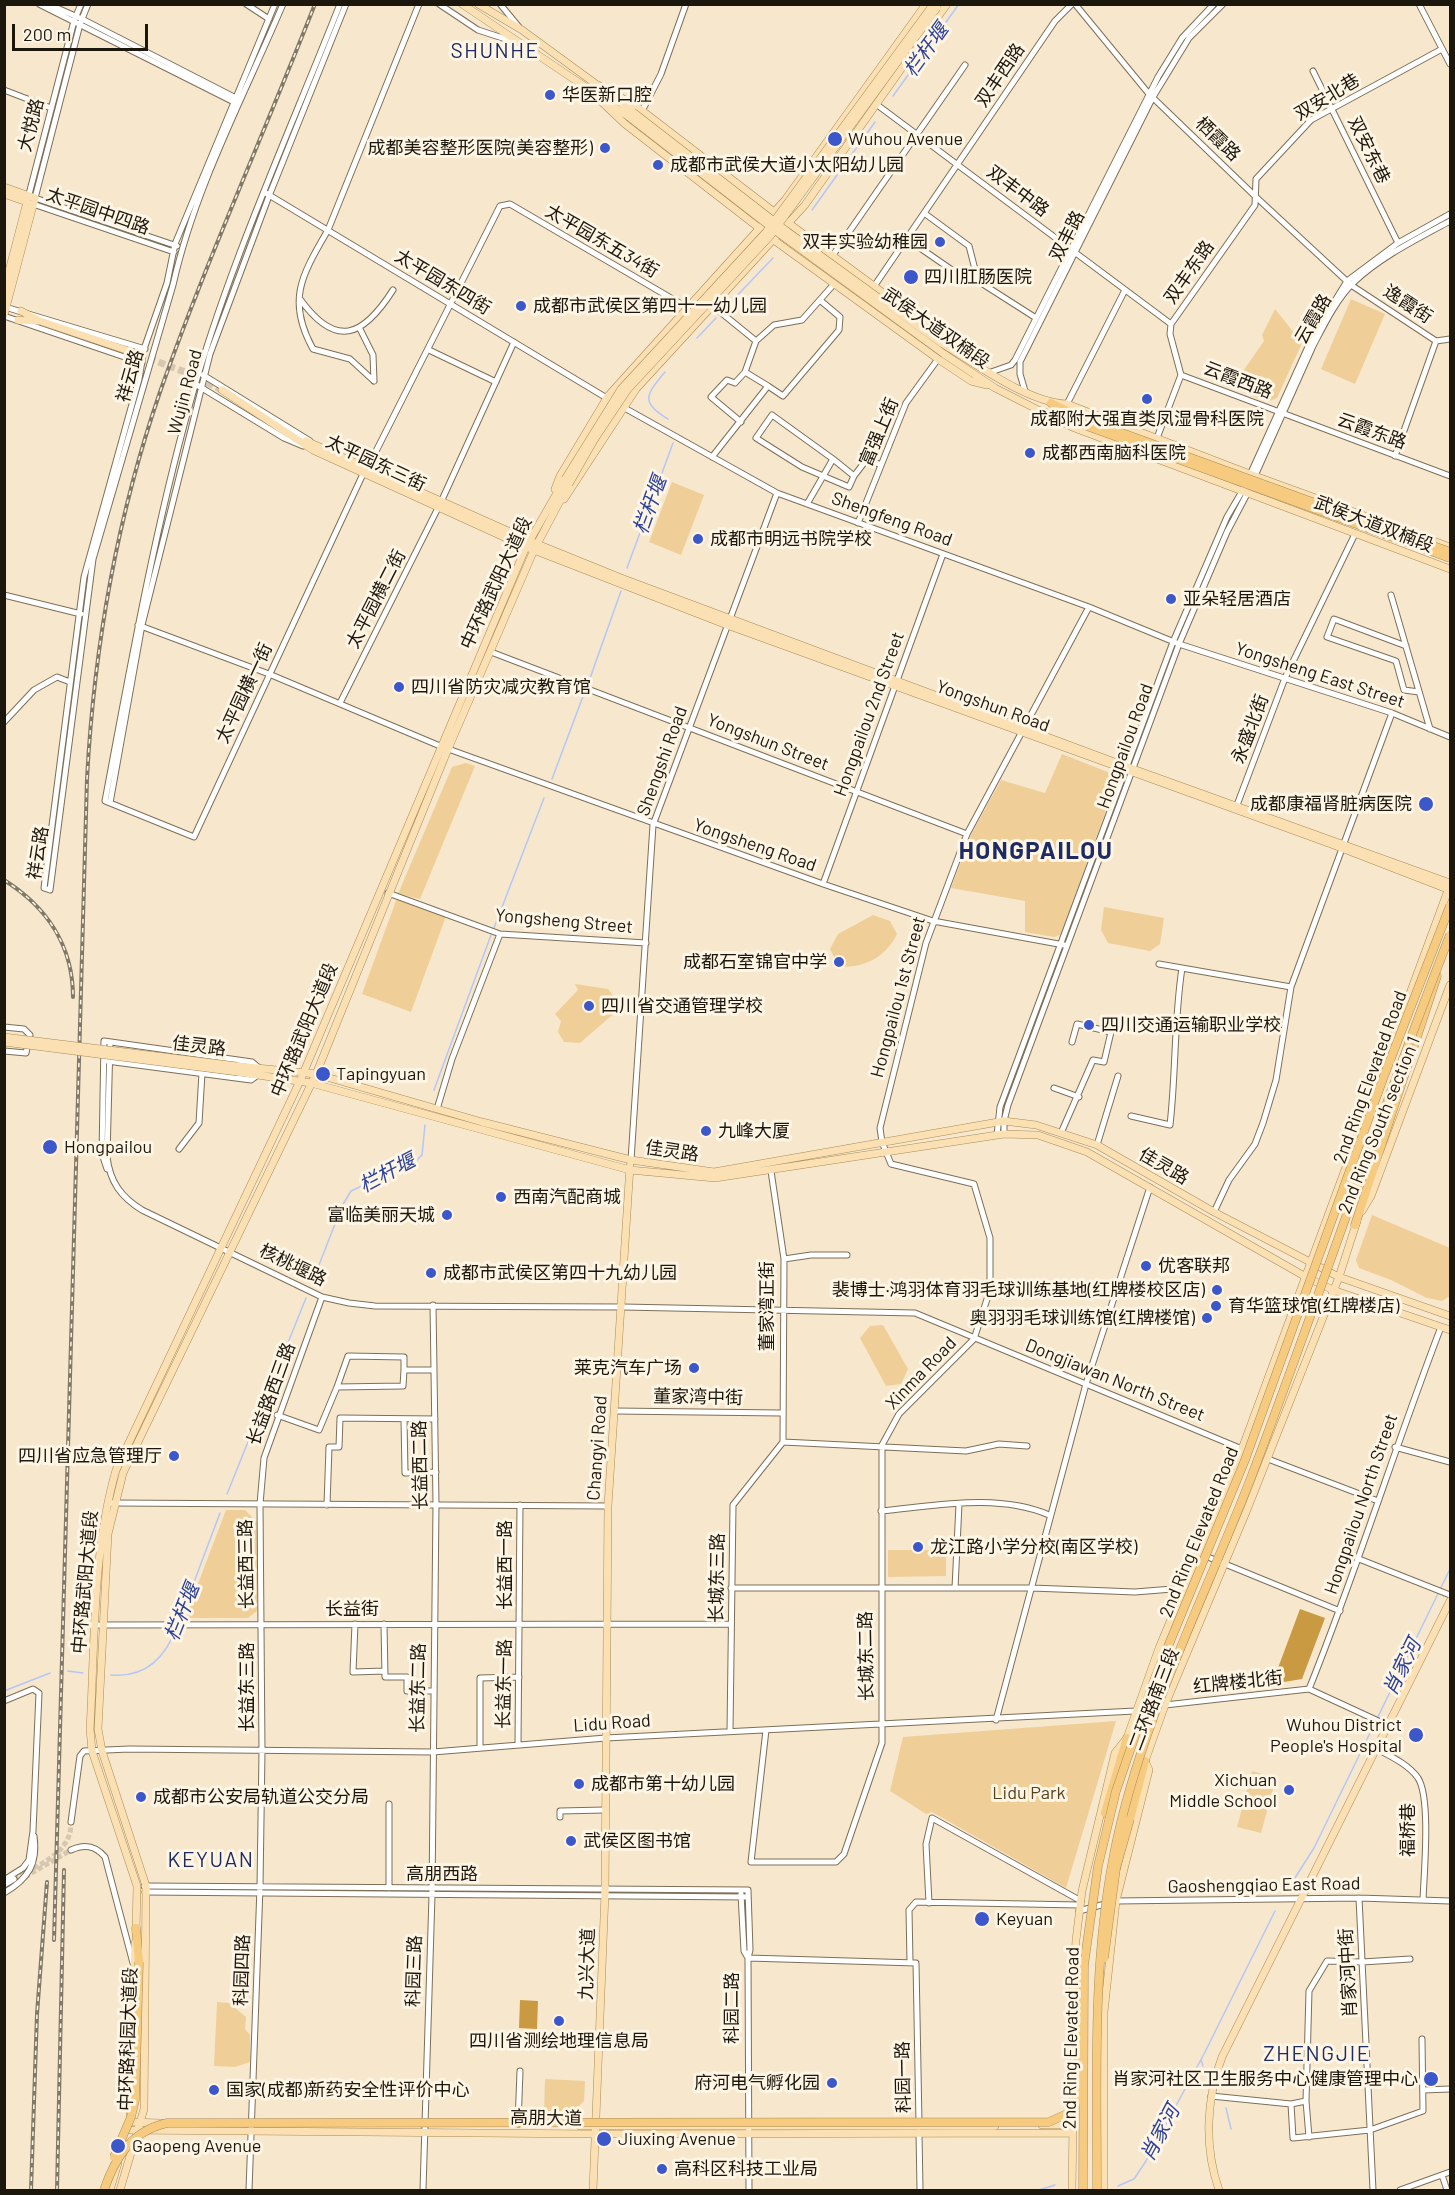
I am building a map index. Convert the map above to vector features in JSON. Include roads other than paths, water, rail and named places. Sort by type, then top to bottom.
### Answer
[{"type":"highway","points":[[1051,403],[1088,424],[1450,558]]},
{"type":"highway","points":[[1043,412],[1088,424],[1450,552]]},
{"type":"highway","name":"2nd Ring Elevated Road","points":[[1083,2190],[1084,1965],[1098,1866],[1116,1791],[1137,1726],[1245,1460],[1384,1076],[1450,906]]},
{"type":"highway","name":"2nd Ring Elevated Road","points":[[1097,2190],[1098,1979],[1114,1850],[1155,1711],[1251,1479],[1450,934]]},
{"type":"highway","points":[[1354,1225],[1429,1006],[1444,952]]},
{"type":"highway","points":[[1084,1965],[1083,1939],[1094,1863],[1105,1814],[1127,1738]]},
{"type":"highway","points":[[1098,1979],[1102,1972],[1116,1868],[1146,1761]]},
{"type":"highway","points":[[104,2190],[135,2100],[136,1928]]},
{"type":"highway","points":[[111,2170],[131,2140],[150,2128],[167,2123],[1049,2122],[1071,2112],[1077,2100],[1079,2034],[1084,2001]]},
{"type":"highway","points":[[424,2128],[482,2119],[590,2119],[616,2122]]},
{"type":"main road","name":"武侯大道双楠段","points":[[462,4],[588,89],[631,115],[941,343],[1025,391],[1051,403],[1067,404],[1253,476],[1450,547]]},
{"type":"main road","name":"武侯大道双楠段","points":[[478,4],[522,30],[598,85],[631,115],[781,235],[941,356],[995,388],[1072,427],[1450,569]]},
{"type":"main road","points":[[553,507],[574,486],[623,407],[805,205],[947,4]]},
{"type":"main road","points":[[553,507],[560,476],[607,398],[774,213],[934,6]]},
{"type":"main road","name":"中环路武阳大道段","points":[[136,1928],[137,1890],[92,1751],[90,1729],[102,1535],[107,1503],[116,1470],[300,1081],[440,746],[532,546],[567,481],[628,389],[771,235],[934,6]]},
{"type":"main road","points":[[598,85],[642,111],[774,213],[989,371]]},
{"type":"main road","points":[[588,89],[625,124],[760,229],[834,284],[941,356]]},
{"type":"main road","points":[[4,188],[31,200],[4,316]]},
{"type":"main road","name":"太平园中四路","points":[[4,194],[31,200]]},
{"type":"main road","name":"大悦路","points":[[4,290],[31,200]]},
{"type":"main road","points":[[21,311],[40,321],[129,351]]},
{"type":"main road","points":[[18,320],[40,321]]},
{"type":"main road","name":"太平园东三街","points":[[220,390],[315,448],[532,546]]},
{"type":"main road","name":"中环路武阳大道段","points":[[146,1889],[102,1751],[98,1729],[108,1534],[123,1473],[316,1074],[448,749],[491,652],[532,546]]},
{"type":"main road","name":"Yongshun Road","points":[[532,546],[729,622],[1129,770],[1342,845],[1450,887]]},
{"type":"main road","points":[[1129,770],[1237,805],[1342,845]]},
{"type":"main road","name":"2nd Ring South section 1","points":[[1306,1277],[1450,887]]},
{"type":"main road","name":"2nd Ring South section 1","points":[[1339,1277],[1354,1225],[1371,1196],[1450,985]]},
{"type":"main road","name":"佳灵路","points":[[4,1037],[260,1072],[311,1083],[630,1170],[715,1178],[1000,1134],[1038,1135],[1062,1141],[1333,1290],[1450,1330]]},
{"type":"main road","name":"佳灵路","points":[[4,1042],[238,1069]]},
{"type":"main road","name":"佳灵路","points":[[260,1072],[303,1071],[631,1160],[714,1172],[1000,1122],[1036,1125],[1097,1145],[1214,1212],[1339,1277],[1450,1315]]},
{"type":"main road","name":"Changyi Road","points":[[606,1738],[608,1506],[631,1160]]},
{"type":"main road","name":"二环路南三段","points":[[1072,2190],[1074,2055],[1071,2010],[1080,1905],[1115,1753],[1127,1738],[1135,1712],[1242,1449],[1306,1277]]},
{"type":"main road","name":"二环路南三段","points":[[1104,2190],[1104,2012],[1116,1901],[1149,1770],[1146,1761],[1165,1704],[1268,1459],[1339,1277]]},
{"type":"main road","points":[[1219,2190],[1209,2145],[1210,2096],[1229,2039],[1375,1748],[1383,1723],[1450,1601]]},
{"type":"main road","name":"九兴大道","points":[[593,2190],[605,1892],[606,1738]]},
{"type":"main road","name":"中环路科园大道段","points":[[120,2190],[144,2109],[146,1889]]},
{"type":"main road","points":[[110,2190],[129,2126],[136,1964]]},
{"type":"main road","name":"高朋大道","points":[[919,2130],[1073,2125]]},
{"type":"main road","name":"高朋大道","points":[[129,2126],[919,2130],[1073,2133]]},
{"type":"main road","name":"高朋大道","points":[[424,2128],[518,2126],[596,2130]]},
{"type":"street","points":[[39,4],[78,20]]},
{"type":"street","points":[[48,4],[237,101]]},
{"type":"street","name":"大悦路","points":[[31,200],[51,108],[81,4]]},
{"type":"street","points":[[88,4],[78,20],[31,200],[175,244],[181,249],[173,253]]},
{"type":"street","points":[[246,4],[269,18]]},
{"type":"street","name":"祥云路","points":[[275,4],[237,101],[181,249],[93,559],[82,614],[70,682],[44,888],[46,890],[50,890],[82,614],[84,577],[139,380],[144,349],[167,283],[175,244],[237,101],[283,4]]},
{"type":"street","name":"Wujin Road","points":[[108,802],[140,625],[198,385],[266,194],[340,4]]},
{"type":"street","name":"Wujin Road","points":[[266,194],[346,4]]},
{"type":"street","points":[[360,329],[373,355],[374,381],[350,359],[314,349],[298,312],[299,299],[309,263],[328,230],[419,4]]},
{"type":"street","points":[[439,4],[478,30],[519,43]]},
{"type":"street","points":[[500,4],[522,30]]},
{"type":"street","points":[[642,111],[661,74],[686,4]]},
{"type":"street","name":"栖霞路","points":[[1073,4],[1151,96],[1349,283]]},
{"type":"street","name":"双丰西路","points":[[875,285],[1055,21],[1073,4]]},
{"type":"street","points":[[1151,96],[1182,38],[1195,21],[1214,4]]},
{"type":"street","points":[[1151,96],[1189,38],[1223,4]]},
{"type":"street","points":[[1419,4],[1450,64]]},
{"type":"street","name":"双安北巷","points":[[1256,197],[1256,179],[1305,125],[1442,49]]},
{"type":"street","points":[[833,255],[965,65]]},
{"type":"street","name":"双安东巷","points":[[1313,71],[1398,243]]},
{"type":"street","points":[[4,90],[51,108]]},
{"type":"street","name":"双丰路","points":[[1025,391],[1020,374],[1020,362],[1151,96]]},
{"type":"street","name":"双丰中路","points":[[876,104],[1171,324]]},
{"type":"street","name":"太平园东四街","points":[[266,194],[607,398]]},
{"type":"street","name":"双丰东路","points":[[1181,375],[1170,334],[1171,324],[1255,205],[1256,197]]},
{"type":"street","name":"太平园中四路","points":[[31,200],[173,253]]},
{"type":"street","name":"太平园东五34街","points":[[500,206],[510,204],[688,308]]},
{"type":"street","name":"太平园横一街","points":[[108,802],[195,837],[365,471],[452,305],[500,206]]},
{"type":"street","points":[[924,213],[969,246],[978,281]]},
{"type":"street","points":[[1349,283],[1398,243],[1450,214]]},
{"type":"street","name":"云霞路","points":[[1245,491],[1324,325],[1349,283],[1402,247],[1450,222]]},
{"type":"street","points":[[907,239],[965,279],[978,281],[1036,318]]},
{"type":"street","name":"双丰路","points":[[989,371],[1011,365],[1015,360],[1073,251]]},
{"type":"street","name":"逸霞街","points":[[1349,283],[1436,341],[1450,339]]},
{"type":"street","points":[[741,422],[711,397],[727,380],[735,383],[745,372],[756,341],[774,324],[802,320],[821,302],[834,284]]},
{"type":"street","points":[[299,299],[310,314],[329,328],[345,331],[360,329],[374,318],[393,290]]},
{"type":"street","points":[[1067,404],[1125,290]]},
{"type":"street","points":[[745,372],[783,396],[839,330],[840,317],[821,302]]},
{"type":"street","points":[[713,306],[756,341]]},
{"type":"street","points":[[6,307],[129,351],[141,362],[148,364]]},
{"type":"street","points":[[4,316],[129,351],[144,349],[152,351]]},
{"type":"street","points":[[1395,456],[1436,341]]},
{"type":"street","name":"太平园横二街","points":[[340,704],[440,505],[514,342]]},
{"type":"street","points":[[429,350],[495,382]]},
{"type":"street","name":"富强上街","points":[[858,523],[906,403],[941,356]]},
{"type":"street","points":[[202,374],[284,438],[315,448]]},
{"type":"street","points":[[1157,438],[1181,375]]},
{"type":"street","name":"云霞西路","points":[[1181,375],[1281,413]]},
{"type":"street","points":[[198,385],[220,390],[315,448]]},
{"type":"street","points":[[712,457],[768,386]]},
{"type":"street","name":"Shengfeng Road","points":[[607,398],[777,493],[1089,608],[1176,643]]},
{"type":"street","name":"云霞东路","points":[[1281,413],[1450,476]]},
{"type":"street","points":[[854,476],[772,415],[756,438],[802,467],[849,487],[867,459],[881,465]]},
{"type":"street","points":[[807,504],[833,459]]},
{"type":"street","name":"Hongpailou Road","points":[[1000,1134],[1000,1122],[1176,643],[1227,518],[1245,491]]},
{"type":"street","name":"Shengshi Road","points":[[631,1160],[653,825],[777,493]]},
{"type":"street","name":"永盛北街","points":[[1237,805],[1285,678],[1355,534]]},
{"type":"street","name":"Hongpailou 2nd Street","points":[[823,884],[943,554]]},
{"type":"street","points":[[4,595],[82,614]]},
{"type":"street","points":[[1391,595],[1430,729]]},
{"type":"street","name":"Hongpailou 1st Street","points":[[882,1142],[880,1128],[933,921],[967,834],[1089,608]]},
{"type":"street","points":[[1406,646],[1334,619],[1327,637],[1396,661],[1404,690],[1419,692]]},
{"type":"street","name":"Yongsheng Road","points":[[140,625],[269,674],[440,746],[653,825],[823,884],[933,921],[1065,945]]},
{"type":"street","name":"Yongsheng East Street","points":[[1176,643],[1392,713],[1450,737]]},
{"type":"street","name":"Yongshun Street","points":[[491,652],[967,834]]},
{"type":"street","points":[[4,722],[34,690],[57,678],[70,682]]},
{"type":"street","points":[[1214,1212],[1229,1180],[1255,1144],[1263,1123],[1276,1080],[1291,987],[1392,713]]},
{"type":"street","name":"Yongsheng Street","points":[[379,891],[500,934],[646,943]]},
{"type":"street","points":[[437,1109],[452,1059],[500,934]]},
{"type":"street","points":[[1159,964],[1291,987]]},
{"type":"street","points":[[1131,1116],[1170,1125],[1175,1076],[1176,1011],[1182,968]]},
{"type":"street","points":[[1061,1133],[1079,1097],[1093,1060],[1104,1062],[1112,1032],[1077,1024],[1072,1042]]},
{"type":"street","points":[[4,1027],[24,1029],[30,1035],[26,1053],[4,1051]]},
{"type":"street","points":[[105,1041],[252,1062],[260,1072],[251,1080],[106,1061],[105,1041]]},
{"type":"street","name":"核桃堰路","points":[[106,1061],[109,1174],[115,1185],[130,1202],[322,1297],[375,1306],[623,1307]]},
{"type":"street","points":[[179,1149],[199,1123],[202,1073]]},
{"type":"street","points":[[1097,1145],[1118,1076]]},
{"type":"street","points":[[1054,1088],[1079,1097]]},
{"type":"street","name":"Xinma Road","points":[[880,1587],[882,1445],[899,1414],[974,1339],[990,1290],[990,1238],[974,1184],[891,1164],[882,1142]]},
{"type":"street","name":"董家湾正街","points":[[771,1171],[784,1259],[781,1413],[783,1442]]},
{"type":"street","points":[[996,1720],[1032,1588],[1049,1515],[1086,1384],[1149,1187]]},
{"type":"street","points":[[784,1259],[811,1255],[847,1255]]},
{"type":"street","name":"长益路西三路","points":[[260,1504],[264,1458],[277,1415],[322,1297]]},
{"type":"street","name":"长益西二路","points":[[433,1305],[436,1472],[434,1624]]},
{"type":"street","name":"Dongjiawan North Street","points":[[623,1307],[915,1313],[1242,1449]]},
{"type":"street","name":"Hongpailou North Street","points":[[1309,1689],[1359,1559],[1395,1447],[1441,1327]]},
{"type":"street","points":[[277,1415],[320,1430],[348,1356],[404,1358],[403,1386],[337,1387]]},
{"type":"street","points":[[404,1370],[434,1370]]},
{"type":"street","name":"董家湾中街","points":[[615,1411],[781,1413]]},
{"type":"street","points":[[327,1505],[329,1447],[339,1447],[340,1418],[435,1419]]},
{"type":"street","points":[[404,1419],[405,1473],[436,1472]]},
{"type":"street","points":[[783,1442],[882,1445],[888,1449],[966,1451],[999,1444],[1027,1446]]},
{"type":"street","name":"长城东三路","points":[[730,1731],[733,1505],[783,1442]]},
{"type":"street","points":[[1395,1447],[1450,1462]]},
{"type":"street","points":[[1268,1459],[1378,1501]]},
{"type":"street","points":[[107,1503],[608,1506]]},
{"type":"street","points":[[881,1511],[995,1503],[1021,1506],[1049,1515]]},
{"type":"street","name":"长益西三路","points":[[260,1504],[262,1624]]},
{"type":"street","points":[[955,1588],[959,1504]]},
{"type":"street","name":"长益西一路","points":[[520,1505],[520,1624]]},
{"type":"street","points":[[1199,1554],[1340,1611]]},
{"type":"street","points":[[1359,1559],[1450,1595]]},
{"type":"street","name":"长城东二路","points":[[766,1730],[751,1863],[836,1862],[844,1854],[882,1743],[880,1587]]},
{"type":"street","points":[[731,1588],[1032,1588],[1135,1592],[1185,1588]]},
{"type":"street","name":"长益街","points":[[96,1624],[608,1626],[731,1624]]},
{"type":"street","name":"长益东三路","points":[[262,1624],[262,1751]]},
{"type":"street","points":[[355,1624],[354,1671],[385,1671]]},
{"type":"street","points":[[384,1624],[385,1677],[407,1677],[407,1691],[433,1691]]},
{"type":"street","name":"长益东二路","points":[[433,1752],[434,1624]]},
{"type":"street","name":"长益东一路","points":[[518,1745],[520,1624]]},
{"type":"street","points":[[480,1748],[480,1678],[519,1677]]},
{"type":"street","points":[[4,1701],[33,1689],[39,1693],[33,1831],[29,1860],[4,1891]]},
{"type":"street","points":[[1309,1689],[1383,1723]]},
{"type":"street","name":"红牌楼北街","points":[[1135,1712],[1165,1704],[1309,1689]]},
{"type":"street","name":"Lidu Road","points":[[92,1751],[433,1752],[606,1738],[1135,1712]]},
{"type":"street","name":"福桥巷","points":[[1375,1748],[1401,1762],[1418,1778],[1424,1797],[1423,1900]]},
{"type":"street","points":[[71,1822],[81,1753],[92,1751]]},
{"type":"street","name":"科园四路","points":[[249,2190],[260,1890],[262,1751]]},
{"type":"street","name":"科园三路","points":[[423,2190],[432,1892],[433,1752]]},
{"type":"street","points":[[388,1888],[389,1804]]},
{"type":"street","points":[[560,1817],[560,1811],[576,1814],[605,1810]]},
{"type":"street","points":[[929,1903],[926,1844],[932,1818],[1080,1905]]},
{"type":"street","points":[[4,1885],[29,1874],[35,1862],[33,1831]]},
{"type":"street","points":[[71,1850],[87,1846],[100,1851],[105,1857],[136,1964]]},
{"type":"street","points":[[4,1880],[14,1881]]},
{"type":"street","name":"高朋西路","points":[[260,1890],[388,1888],[432,1892]]},
{"type":"street","name":"高朋西路","points":[[137,1890],[432,1892],[745,1890],[745,1897],[605,1892]]},
{"type":"street","points":[[745,1897],[744,1951],[747,1958]]},
{"type":"street","name":"Gaoshengqiao East Road","points":[[929,1903],[1080,1905],[1116,1901],[1299,1901],[1359,1898],[1450,1901]]},
{"type":"street","name":"肖家河中街","points":[[1359,1898],[1373,2190]]},
{"type":"street","name":"科园一路","points":[[920,2190],[913,1963],[909,1910],[916,1902],[929,1903]]},
{"type":"street","name":"科园二路","points":[[749,2190],[747,1958],[913,1963]]},
{"type":"street","points":[[1309,2137],[1306,2101],[1309,1990],[1326,1961],[1362,1962],[1410,1959]]},
{"type":"street","points":[[1291,2104],[1293,2138],[1370,2130],[1423,2111],[1422,2039]]},
{"type":"street","points":[[518,2126],[520,2071]]},
{"type":"street","points":[[1423,2090],[1450,2089]]},
{"type":"street","points":[[1210,2096],[1291,2104],[1306,2101]]},
{"type":"street","points":[[1400,2190],[1450,2172]]},
{"type":"street","points":[[1442,2175],[1447,2190]]},
{"type":"waterway","name":"栏杆堰","points":[[893,96],[959,4]]},
{"type":"waterway","name":"栏杆堰","points":[[812,210],[875,122]]},
{"type":"waterway","name":"栏杆堰","points":[[727,306],[773,258]]},
{"type":"waterway","name":"栏杆堰","points":[[697,338],[716,318]]},
{"type":"waterway","name":"栏杆堰","points":[[665,372],[650,392],[649,397],[653,408],[668,419]]},
{"type":"waterway","name":"栏杆堰","points":[[627,568],[673,443]]},
{"type":"waterway","name":"栏杆堰","points":[[589,681],[621,591]]},
{"type":"waterway","name":"栏杆堰","points":[[552,779],[585,691]]},
{"type":"waterway","name":"栏杆堰","points":[[494,928],[544,798]]},
{"type":"waterway","name":"栏杆堰","points":[[434,1090],[491,935]]},
{"type":"waterway","name":"栏杆堰","points":[[312,1283],[342,1206],[351,1191],[416,1161],[422,1155],[425,1125]]},
{"type":"waterway","name":"栏杆堰","points":[[227,1494],[306,1298]]},
{"type":"waterway","name":"栏杆堰","points":[[179,1622],[220,1513]]},
{"type":"waterway","name":"肖家河","points":[[1286,1892],[1314,1848],[1450,1569]]},
{"type":"waterway","name":"栏杆堰","points":[[111,1675],[135,1673],[153,1663],[167,1647],[177,1626]]},
{"type":"waterway","name":"栏杆堰","points":[[68,1671],[83,1673]]},
{"type":"waterway","name":"栏杆堰","points":[[4,1691],[50,1673]]},
{"type":"waterway","name":"肖家河","points":[[1118,2186],[1134,2179],[1146,2161],[1204,2054],[1275,1911]]},
{"type":"waterway","name":"肖家河","points":[[1201,2060],[1203,2066]]},
{"type":"waterway","points":[[1226,2108],[1231,2129]]},
{"type":"waterway","name":"肖家河","points":[[1039,2190],[1055,2185]]},
{"type":"tunnel","points":[[129,351],[185,372],[222,390]]},
{"type":"tunnel","points":[[14,1879],[59,1850],[70,1833],[71,1822]]},
{"type":"tunnel","points":[[25,1877],[71,1850]]},
{"type":"railway","points":[[54,1940],[87,779],[95,680],[120,535],[131,487],[160,392],[196,294],[315,4]]},
{"type":"railway","points":[[4,880],[33,902],[55,930],[68,961],[73,997]]},
{"type":"railway","points":[[57,2190],[64,1870]]},
{"type":"railway","points":[[31,2190],[37,2014],[47,1882]]},
{"type":"place","name":"华医新口腔","points":[[550,95]]},
{"type":"place","name":"Wuhou Avenue","points":[[835,139]]},
{"type":"place","name":"成都美容整形医院(美容整形)","points":[[605,148]]},
{"type":"place","name":"成都市武侯大道小太阳幼儿园","points":[[658,165]]},
{"type":"place","name":"双丰实验幼稚园","points":[[940,242]]},
{"type":"place","name":"四川肛肠医院","points":[[911,277]]},
{"type":"place","name":"成都市武侯区第四十一幼儿园","points":[[521,306]]},
{"type":"place","name":"成都附大强直类凤湿骨科医院","points":[[1147,399]]},
{"type":"place","name":"成都西南脑科医院","points":[[1030,453]]},
{"type":"place","name":"成都市明远书院学校","points":[[698,539]]},
{"type":"place","name":"亚朵轻居酒店","points":[[1171,599]]},
{"type":"place","name":"四川省防灾减灾教育馆","points":[[399,687]]},
{"type":"place","name":"成都康福肾脏病医院","points":[[1426,804]]},
{"type":"place","name":"成都石室锦官中学","points":[[839,962]]},
{"type":"place","name":"四川省交通管理学校","points":[[589,1006]]},
{"type":"place","name":"四川交通运输职业学校","points":[[1089,1025]]},
{"type":"place","name":"Tapingyuan","points":[[323,1074]]},
{"type":"place","name":"九峰大厦","points":[[706,1131]]},
{"type":"place","name":"Hongpailou","points":[[50,1147]]},
{"type":"place","name":"西南汽配商城","points":[[501,1197]]},
{"type":"place","name":"富临美丽天城","points":[[447,1215]]},
{"type":"place","name":"优客联邦","points":[[1146,1266]]},
{"type":"place","name":"成都市武侯区第四十九幼儿园","points":[[431,1273]]},
{"type":"place","name":"裴博士·鸿羽体育羽毛球训练基地(红牌楼校区店)","points":[[1217,1290]]},
{"type":"place","name":"育华篮球馆(红牌楼店)","points":[[1216,1306]]},
{"type":"place","name":"奥羽羽毛球训练馆(红牌楼馆)","points":[[1207,1318]]},
{"type":"place","name":"莱克汽车广场","points":[[694,1368]]},
{"type":"place","name":"四川省应急管理厅","points":[[174,1456]]},
{"type":"place","name":"龙江路小学分校(南区学校)","points":[[918,1547]]},
{"type":"place","name":"Wuhou District People's Hospital","points":[[1416,1735]]},
{"type":"place","name":"成都市第十幼儿园","points":[[579,1784]]},
{"type":"place","name":"Xichuan Middle School","points":[[1289,1790]]},
{"type":"place","name":"成都市公安局轨道公交分局","points":[[141,1797]]},
{"type":"place","name":"武侯区图书馆","points":[[571,1841]]},
{"type":"place","name":"Keyuan","points":[[982,1919]]},
{"type":"place","name":"四川省测绘地理信息局","points":[[559,2021]]},
{"type":"place","name":"肖家河社区卫生服务中心健康管理中心","points":[[1431,2079]]},
{"type":"place","name":"府河电气孵化园","points":[[832,2083]]},
{"type":"place","name":"国家(成都)新药安全性评价中心","points":[[214,2090]]},
{"type":"place","name":"Jiuxing Avenue","points":[[604,2139]]},
{"type":"place","name":"Gaopeng Avenue","points":[[118,2146]]},
{"type":"place","name":"高科区科技工业局","points":[[662,2169]]},
{"type":"district","name":"SHUNHE","points":[[495,51]]},
{"type":"district","name":"HONGPAILOU","points":[[1036,851]]},
{"type":"district","name":"KEYUAN","points":[[211,1860]]},
{"type":"district","name":"ZHENGJIE","points":[[1317,2054]]},
{"type":"park label","name":"Lidu Park","points":[[1029,1793]]}]
